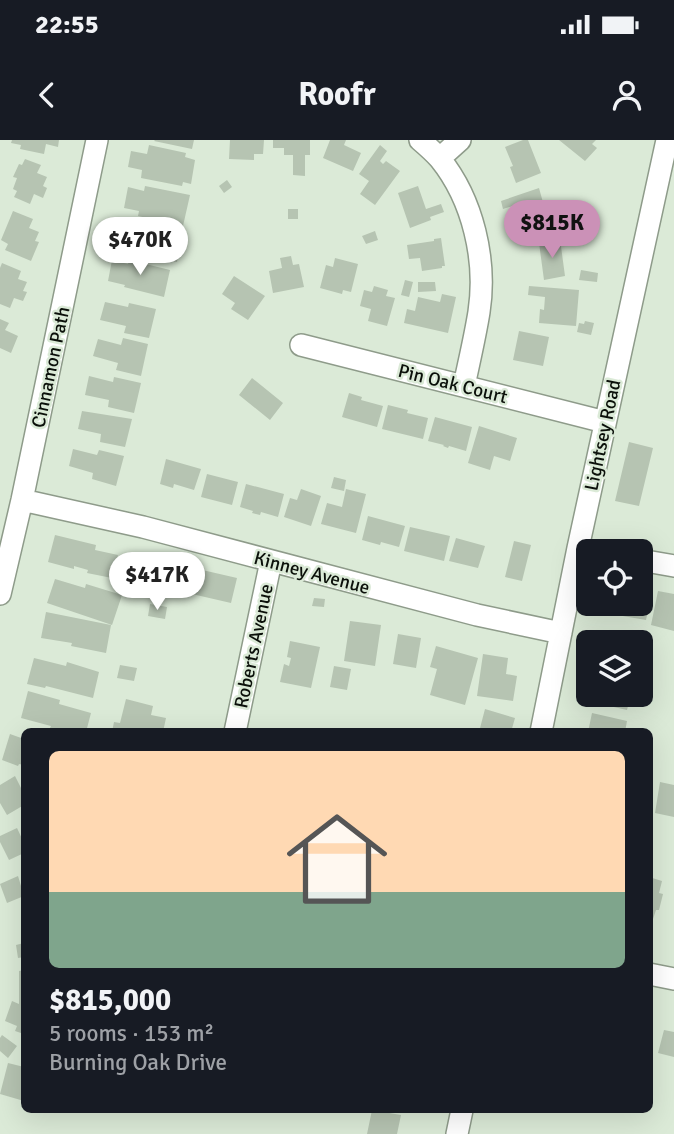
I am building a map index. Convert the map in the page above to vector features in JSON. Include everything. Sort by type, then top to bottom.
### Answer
[{"type":"street","name":"Cinnamon Path","points":[[0,594],[97,140]]},
{"type":"street","points":[[420,140],[440,158],[458,186],[470,215],[478,247],[480,310],[464,386]]},
{"type":"street","points":[[440,158],[460,140]]},
{"type":"street","name":"Lightsey Road","points":[[587,539],[605,422],[667,140]]},
{"type":"street","name":"Pin Oak Court","points":[[301,345],[605,422]]},
{"type":"street","name":"Kinney Avenue","points":[[22,500],[143,527],[477,615],[561,633]]},
{"type":"street","name":"Roberts Avenue","points":[[236,728],[271,561]]},
{"type":"street","points":[[653,562],[674,566]]},
{"type":"street","name":"Lightsey Road","points":[[542,728],[561,633],[576,581]]},
{"type":"street","points":[[653,975],[674,979]]},
{"type":"street","points":[[457,1134],[462,1113]]},
{"type":"building","points":[[12,140],[59,140],[58,147],[46,144],[44,154],[20,149],[21,145],[11,143]]},
{"type":"building","points":[[155,140],[194,140],[192,149]]},
{"type":"building","points":[[230,140],[264,140],[263,154],[254,154],[254,160],[229,159]]},
{"type":"building","points":[[273,140],[310,140],[310,155],[305,155],[305,176],[293,175],[293,155],[284,155],[284,148],[273,148]]},
{"type":"building","points":[[330,140],[346,140],[344,145],[361,153],[353,171],[323,158]]},
{"type":"building","points":[[528,140],[541,173],[516,183],[505,147]]},
{"type":"building","points":[[559,140],[596,140],[592,144],[597,148],[585,161]]},
{"type":"building","points":[[149,145],[186,153],[185,157],[195,160],[191,184],[183,182],[182,186],[141,178],[142,170],[128,167],[131,151],[147,154]]},
{"type":"building","points":[[380,145],[387,151],[380,161],[383,164],[386,161],[400,171],[375,205],[360,194],[369,181],[359,174]]},
{"type":"building","points":[[25,159],[41,165],[37,173],[47,177],[43,186],[47,188],[43,198],[34,194],[30,204],[14,197],[17,191],[13,189],[17,178],[13,177],[19,164],[22,165]]},
{"type":"building","points":[[227,180],[232,187],[224,193],[219,186]]},
{"type":"building","points":[[145,186],[190,195],[183,226],[138,216],[139,211],[124,208],[128,187],[144,191]]},
{"type":"building","points":[[418,186],[426,209],[441,204],[444,212],[410,228],[398,193]]},
{"type":"building","points":[[539,188],[549,224],[524,231],[519,204],[503,209],[501,201]]},
{"type":"building","points":[[288,209],[298,209],[298,219],[288,219]]},
{"type":"building","points":[[13,211],[33,219],[29,228],[39,232],[35,241],[39,242],[31,261],[5,250],[8,244],[1,240]]},
{"type":"building","points":[[138,222],[183,232],[177,262],[132,253],[133,248],[115,244],[120,223],[137,227]]},
{"type":"building","points":[[375,231],[378,240],[366,244],[362,236]]},
{"type":"building","points":[[441,238],[445,266],[442,268],[422,271],[420,258],[409,259],[407,245]]},
{"type":"building","points":[[560,239],[565,276],[544,280],[539,243]]},
{"type":"building","points":[[291,256],[293,265],[299,264],[304,287],[273,293],[269,271],[282,268],[280,258]]},
{"type":"building","points":[[335,258],[358,264],[351,292],[343,290],[342,294],[320,288],[326,265],[333,267]]},
{"type":"building","points":[[112,260],[128,264],[129,260],[170,270],[164,297],[108,281]]},
{"type":"building","points":[[2,263],[21,271],[18,279],[27,282],[23,301],[14,298],[10,308],[0,304]]},
{"type":"building","points":[[581,270],[598,273],[597,282],[579,280]]},
{"type":"building","points":[[234,276],[265,296],[248,320],[231,309],[235,303],[222,294]]},
{"type":"building","points":[[405,280],[413,282],[409,297],[401,295]]},
{"type":"building","points":[[418,282],[435,282],[436,291],[418,292]]},
{"type":"building","points":[[374,286],[388,290],[386,296],[395,298],[387,326],[368,321],[371,309],[360,306],[364,290],[372,292]]},
{"type":"building","points":[[529,286],[579,290],[576,326],[539,323],[540,309],[544,310],[545,297],[528,295]]},
{"type":"building","points":[[442,294],[456,297],[448,333],[404,323],[407,309],[415,311],[418,297],[440,302]]},
{"type":"building","points":[[105,302],[128,307],[129,303],[156,309],[149,338],[124,333],[126,326],[100,320]]},
{"type":"building","points":[[0,319],[9,323],[5,330],[18,336],[11,353],[0,348]]},
{"type":"building","points":[[585,321],[594,323],[591,335],[577,332],[579,323],[584,324]]},
{"type":"building","points":[[519,331],[549,337],[543,366],[513,360]]},
{"type":"building","points":[[123,338],[148,344],[141,376],[116,370],[118,363],[93,356],[98,339],[121,345]]},
{"type":"building","points":[[89,376],[113,382],[114,377],[141,383],[134,413],[108,407],[109,400],[85,395]]},
{"type":"building","points":[[252,378],[283,403],[270,420],[239,395]]},
{"type":"building","points":[[349,393],[362,397],[361,400],[383,406],[377,427],[342,417]]},
{"type":"building","points":[[388,405],[428,418],[423,439],[382,429]]},
{"type":"building","points":[[82,411],[132,419],[125,447],[100,442],[101,434],[78,429]]},
{"type":"building","points":[[435,417],[472,427],[466,451],[428,441]]},
{"type":"building","points":[[479,426],[517,438],[510,461],[494,456],[490,470],[468,463]]},
{"type":"building","points":[[629,442],[653,448],[639,506],[615,501]]},
{"type":"building","points":[[73,449],[97,455],[99,450],[124,456],[116,486],[92,479],[93,473],[69,466]]},
{"type":"building","points":[[166,459],[201,469],[194,490],[174,484],[173,488],[160,484]]},
{"type":"building","points":[[207,474],[238,482],[232,505],[201,497]]},
{"type":"building","points":[[334,477],[346,480],[344,491],[331,488]]},
{"type":"building","points":[[246,484],[284,494],[278,517],[261,512],[260,515],[252,513],[253,511],[240,507]]},
{"type":"building","points":[[301,489],[321,496],[311,526],[284,517],[290,498],[297,500]]},
{"type":"building","points":[[346,489],[366,494],[356,533],[321,524],[327,503],[342,507]]},
{"type":"building","points":[[368,516],[405,526],[399,547],[362,540]]},
{"type":"building","points":[[410,527],[450,536],[444,561],[404,551]]},
{"type":"building","points":[[55,535],[96,545],[95,550],[118,555],[112,578],[87,573],[88,570],[74,566],[74,569],[48,562]]},
{"type":"building","points":[[456,538],[485,546],[478,568],[449,561]]},
{"type":"building","points":[[514,541],[531,545],[522,581],[505,577]]},
{"type":"building","points":[[185,566],[237,578],[231,603],[179,591]]},
{"type":"building","points":[[55,579],[85,588],[86,584],[122,595],[112,625],[47,603]]},
{"type":"building","points":[[658,591],[674,594],[674,631],[651,625]]},
{"type":"building","points":[[314,598],[325,599],[324,607],[312,606]]},
{"type":"building","points":[[150,604],[167,607],[165,619],[148,616]]},
{"type":"building","points":[[46,612],[111,625],[106,653],[41,638]]},
{"type":"building","points":[[623,616],[647,616],[646,620]]},
{"type":"building","points":[[350,621],[381,625],[375,666],[344,661]]},
{"type":"building","points":[[398,634],[421,638],[416,668],[393,664]]},
{"type":"building","points":[[290,641],[320,647],[311,688],[280,682],[284,664],[289,666],[291,658],[287,657]]},
{"type":"building","points":[[436,646],[478,658],[465,705],[430,695],[437,669],[430,667]]},
{"type":"building","points":[[483,654],[508,658],[506,674],[517,676],[513,701],[477,696]]},
{"type":"building","points":[[34,658],[66,666],[67,662],[99,672],[93,698],[27,684]]},
{"type":"building","points":[[120,665],[137,668],[134,681],[117,678]]},
{"type":"building","points":[[334,666],[351,669],[347,690],[330,687]]},
{"type":"building","points":[[28,691],[91,713],[87,728],[50,728],[51,726],[21,718]]},
{"type":"building","points":[[126,699],[153,706],[151,715],[166,718],[164,728],[113,728],[114,722],[120,723]]},
{"type":"building","points":[[485,709],[515,718],[512,728],[480,728]]},
{"type":"building","points":[[592,713],[627,721],[626,728],[589,728]]},
{"type":"building","points":[[10,734],[21,738],[21,764],[18,766],[2,760]]},
{"type":"building","points":[[15,776],[21,788],[21,807],[7,815],[0,803],[0,785]]},
{"type":"building","points":[[660,782],[674,785],[674,817],[655,813]]},
{"type":"building","points":[[17,828],[21,837],[21,854],[9,860],[0,842],[0,836]]},
{"type":"building","points":[[18,876],[21,897],[7,903],[0,884]]},
{"type":"building","points":[[653,878],[662,881],[659,893],[663,894],[659,910],[656,910],[653,919]]},
{"type":"building","points":[[21,944],[21,958],[18,958],[16,945]]},
{"type":"building","points":[[19,971],[21,1033],[15,1031],[17,1026],[5,1021],[12,1001],[19,1004]]},
{"type":"building","points":[[664,1030],[674,1032],[674,1057],[658,1053]]},
{"type":"building","points":[[2,1035],[17,1046],[8,1058],[0,1051]]},
{"type":"building","points":[[8,1063],[21,1066],[21,1100],[0,1094]]},
{"type":"building","points":[[371,1113],[401,1115],[397,1134],[367,1134]]}]
